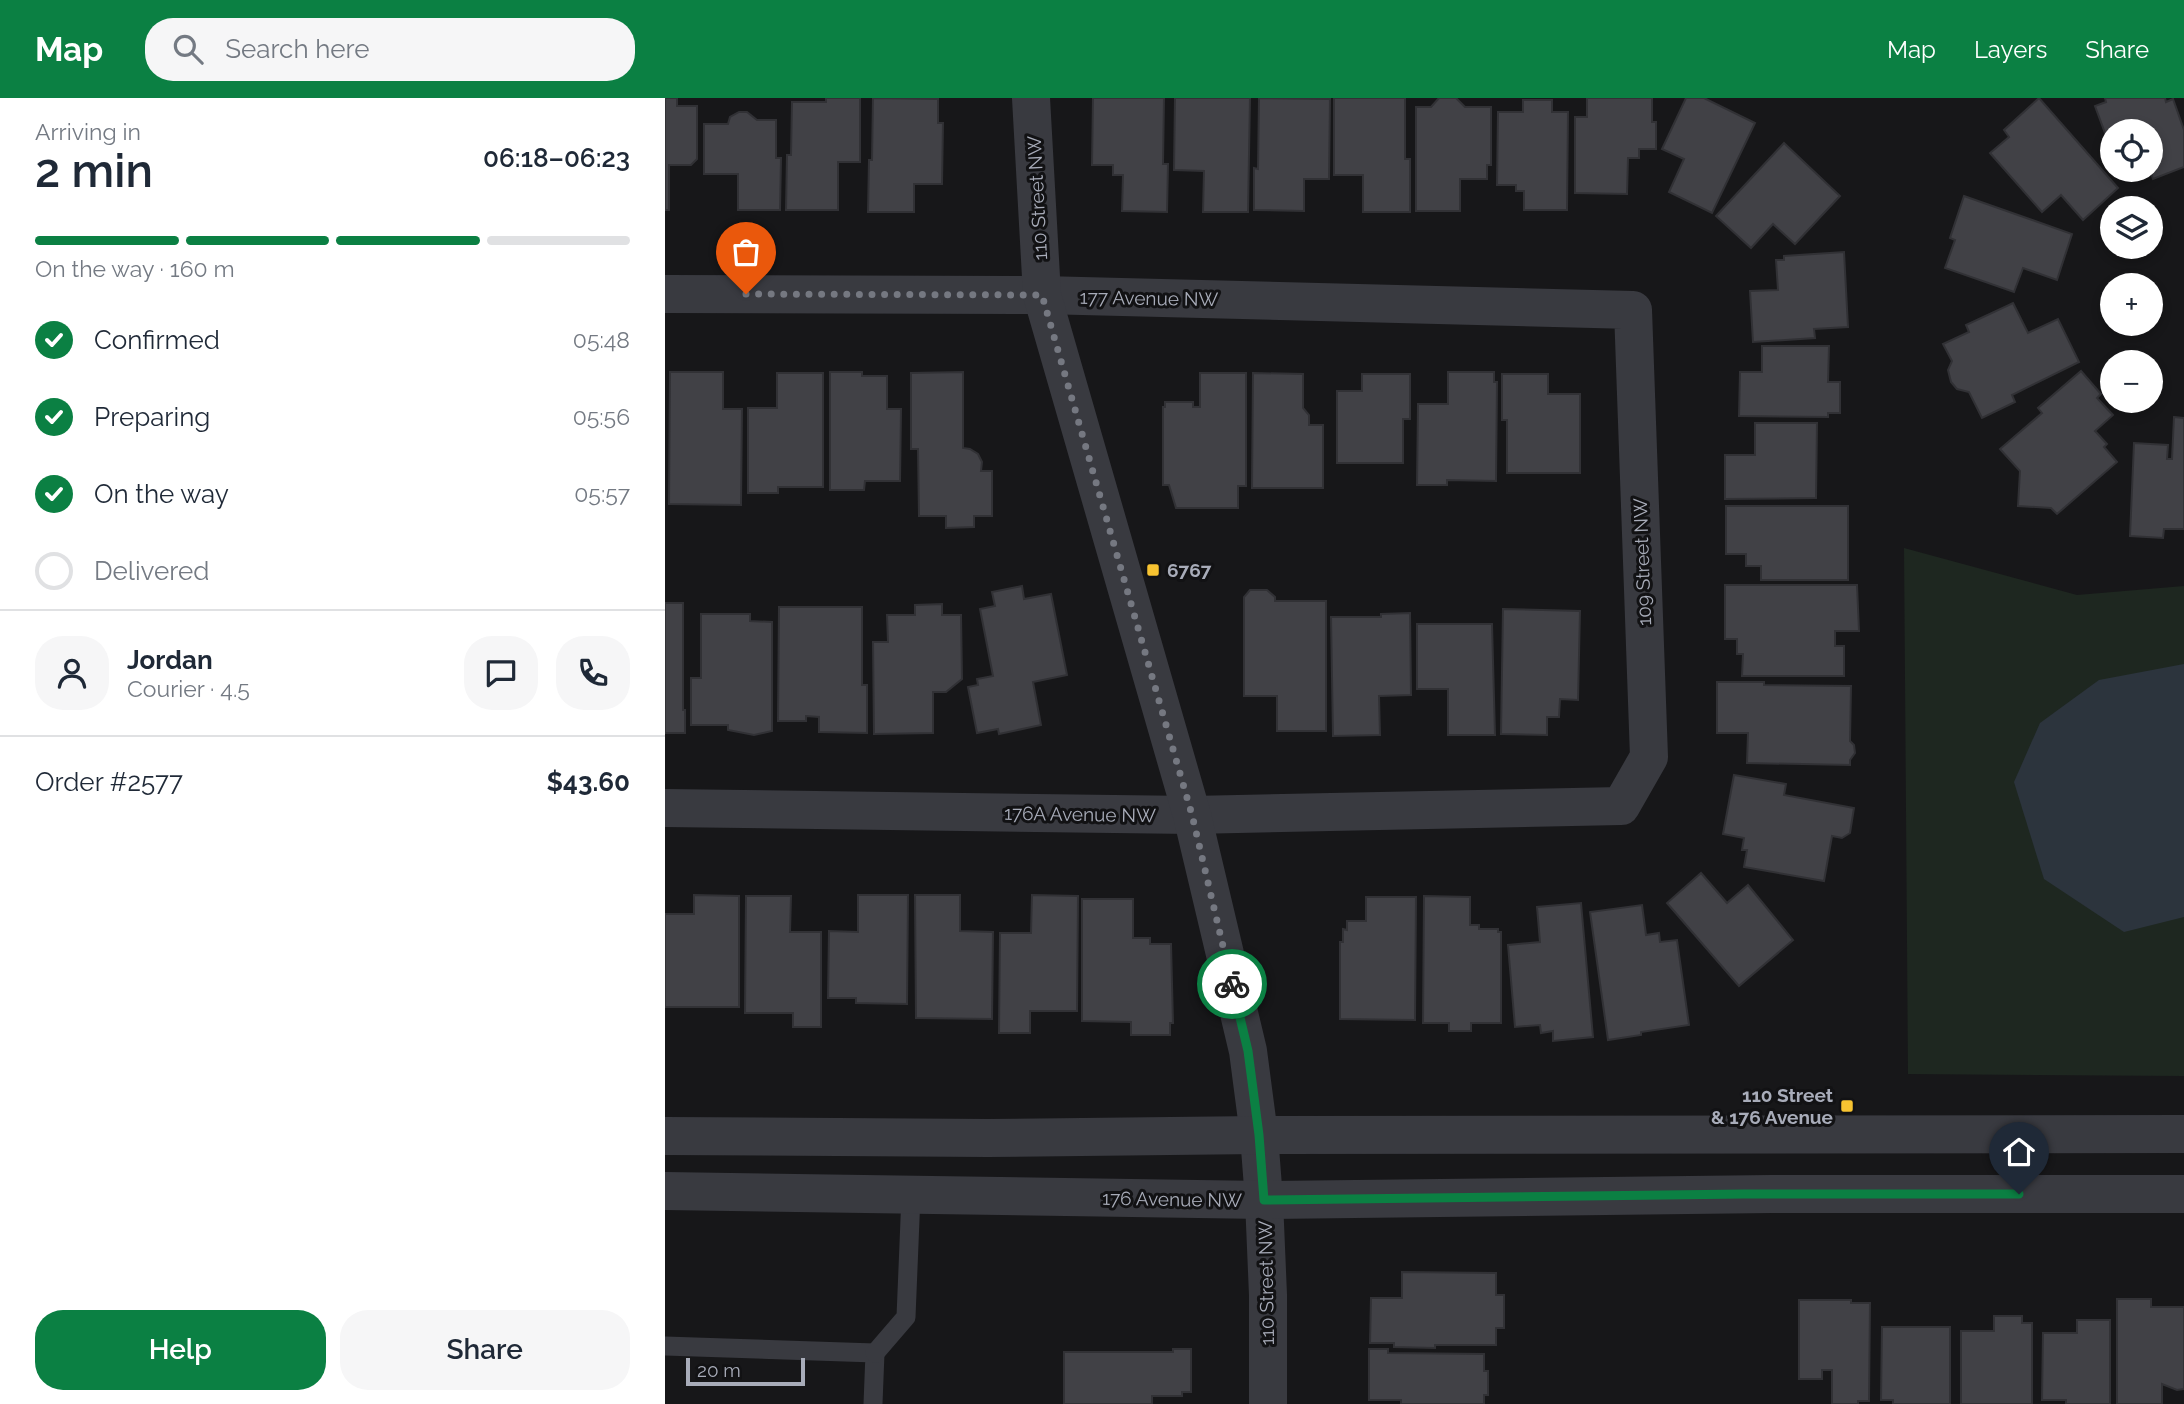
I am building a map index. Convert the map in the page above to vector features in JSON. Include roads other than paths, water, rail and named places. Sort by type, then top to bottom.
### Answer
[{"type":"street","name":"110 Street NW","points":[[1031,98],[1042,295],[1192,815],[1248,1051],[1264,1200],[1268,1295],[1268,1404]]},
{"type":"street","name":"177 Avenue NW","points":[[665,294],[1042,295],[1633,310]]},
{"type":"street","name":"109 Street NW","points":[[1621,806],[1649,757],[1633,310]]},
{"type":"street","name":"176A Avenue NW","points":[[665,808],[1192,815],[1621,806]]},
{"type":"street","points":[[665,1136],[988,1138],[2184,1134]]},
{"type":"street","name":"176 Avenue NW","points":[[665,1191],[1264,1200],[1771,1194],[2184,1194]]},
{"type":"lane","points":[[873,1404],[875,1353],[906,1317],[911,1195]]},
{"type":"lane","points":[[665,1346],[875,1353]]},
{"type":"place","name":"6767","points":[[1153,570]]},
{"type":"place","name":"110 Street & 176 Avenue","points":[[1847,1106]]}]
